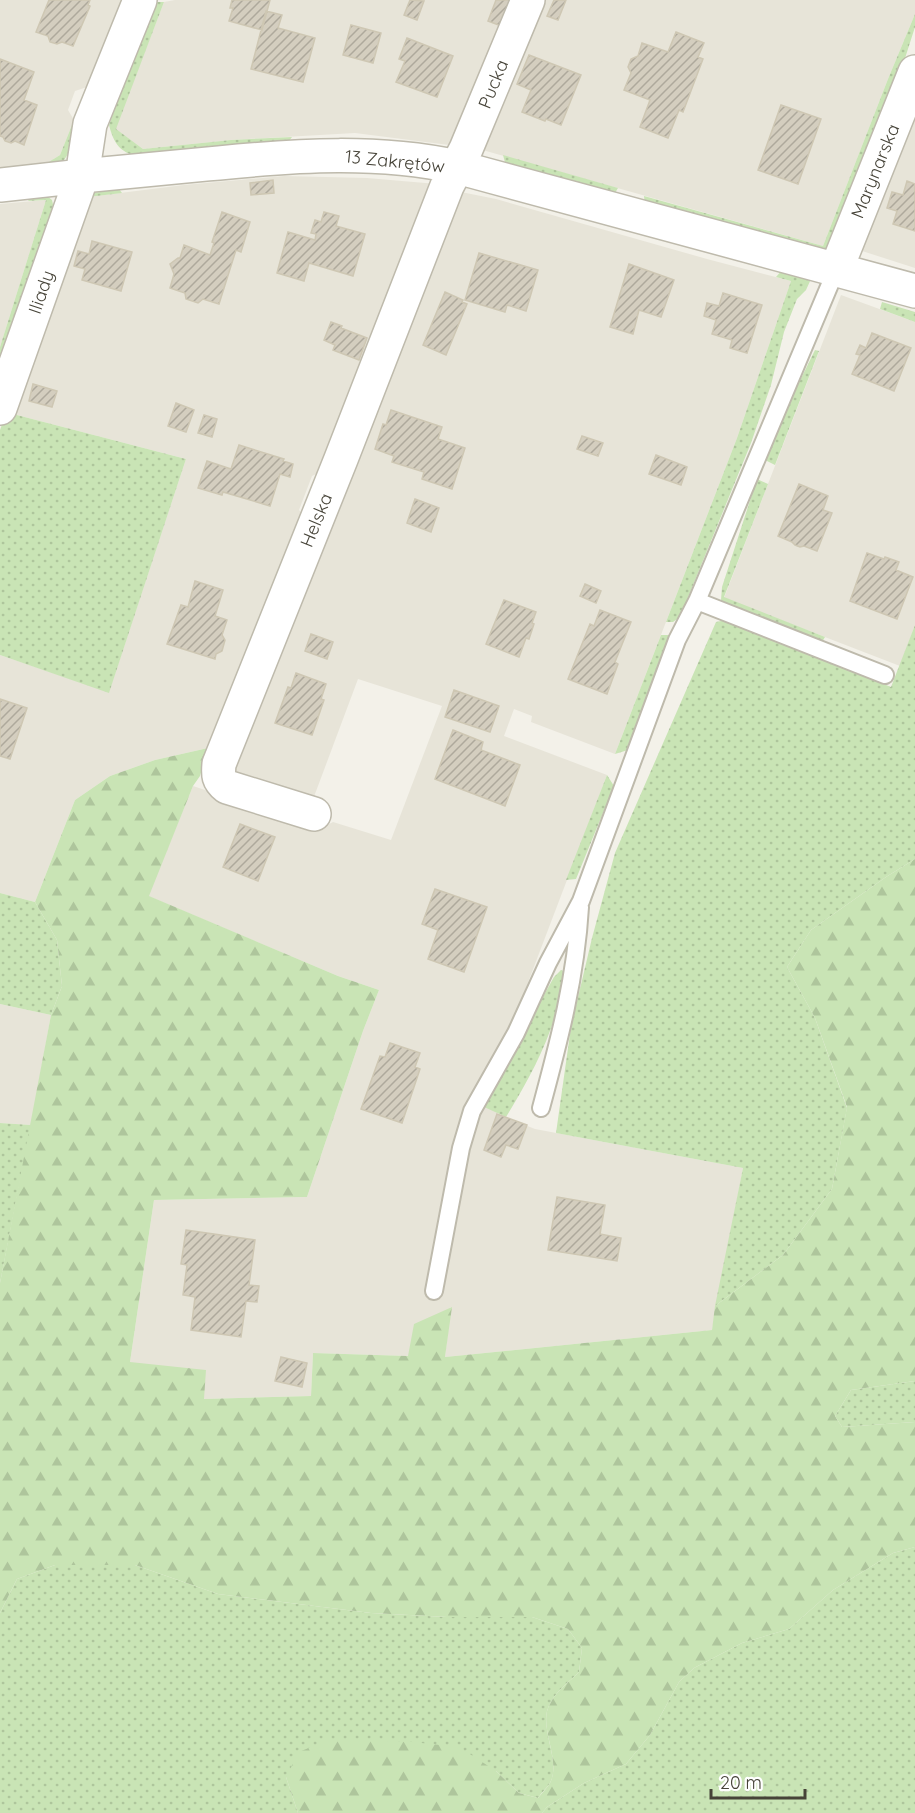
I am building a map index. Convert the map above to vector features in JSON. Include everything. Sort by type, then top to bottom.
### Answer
[{"type":"street","points":[[82,176],[90,124],[140,0]]},
{"type":"street","name":"Pucka","points":[[457,167],[528,0]]},
{"type":"street","name":"Marynarska","points":[[836,270],[915,72]]},
{"type":"street","name":"13 Zakrętów","points":[[0,185],[293,156],[400,158],[457,167],[915,291]]},
{"type":"street","name":"Helska","points":[[314,814],[227,787],[220,782],[219,764],[341,459],[442,197],[457,167]]},
{"type":"street","name":"Iliady","points":[[0,408],[82,176]]},
{"type":"lane","points":[[434,1291],[461,1148],[472,1111],[516,1033],[580,901],[677,640],[697,601],[836,270]]},
{"type":"lane","points":[[697,601],[885,675]]},
{"type":"lane","points":[[541,1108],[562,1029],[578,948],[580,901]]},
{"type":"shaded area","points":[[0,0],[122,0],[87,87],[75,91],[68,110],[74,120],[60,155],[36,170],[0,173]]},
{"type":"shaded area","points":[[175,0],[518,0],[457,146],[355,133],[231,140],[143,149],[115,129],[164,2]]},
{"type":"shaded area","points":[[540,0],[915,0],[915,14],[823,246],[479,149]]},
{"type":"shaded area","points":[[915,101],[915,268],[859,250]]},
{"type":"shaded area","points":[[284,176],[367,178],[437,184],[326,469],[312,476],[299,510],[306,518],[208,748],[155,760],[110,776],[75,800],[35,902],[0,893],[0,655],[109,692],[186,459],[13,414],[88,197]]},
{"type":"shaded area","points":[[461,192],[496,199],[791,281],[737,438],[615,754],[531,722],[532,716],[514,709],[504,736],[607,775],[511,1027],[497,1114],[535,1129],[743,1168],[712,1330],[445,1357],[451,1307],[409,1356],[313,1353],[311,1396],[204,1399],[130,1362],[154,1200],[307,1197],[379,990],[338,976],[148,896],[193,786],[304,823],[314,832],[333,822],[391,840],[442,706],[358,679],[312,802],[230,776]]},
{"type":"shaded area","points":[[46,200],[0,347],[0,204]]},
{"type":"shaded area","points":[[841,295],[915,322],[915,625],[900,666],[724,598]]},
{"type":"shaded area","points":[[0,1004],[51,1015],[31,1125],[0,1123]]},
{"type":"green space","points":[[153,2],[164,2],[116,129],[143,149],[231,140],[292,137],[286,145],[147,160],[126,152],[117,145],[109,125]]},
{"type":"green space","points":[[915,14],[915,27],[899,77],[825,252],[645,207],[644,196],[823,246]]},
{"type":"green space","points":[[74,120],[74,131],[67,156],[57,166],[36,170],[60,155]]},
{"type":"green space","points":[[503,155],[618,188],[612,198],[507,170]]},
{"type":"green space","points":[[119,189],[122,193],[88,197],[13,414],[186,459],[109,693],[0,655],[0,430],[81,200],[88,194]]},
{"type":"green space","points":[[32,196],[47,196],[52,200],[54,209],[0,383],[0,347],[46,200],[28,201]]},
{"type":"green space","points":[[783,269],[811,279],[806,290],[797,299],[784,332],[771,385],[751,443],[680,617],[673,622],[666,622],[737,438],[791,281],[776,277]]},
{"type":"green space","points":[[882,302],[915,312],[915,322],[880,309]]},
{"type":"green space","points":[[815,350],[819,351],[775,465],[765,460],[783,415]]},
{"type":"green space","points":[[757,479],[768,484],[724,597],[825,637],[822,642],[724,604],[721,600],[722,587]]},
{"type":"green space","points":[[726,620],[891,687],[915,625],[915,859],[811,930],[787,967],[815,1018],[847,1108],[832,1189],[783,1255],[715,1306],[743,1168],[556,1133],[571,1027],[615,853],[716,622]]},
{"type":"green space","points":[[661,635],[671,635],[628,750],[615,754]]},
{"type":"green space","points":[[208,748],[200,776],[193,786],[149,896],[338,976],[379,990],[307,1197],[154,1200],[130,1362],[206,1370],[204,1399],[311,1396],[313,1353],[408,1356],[414,1324],[452,1307],[445,1357],[712,1330],[715,1306],[783,1255],[832,1189],[847,1107],[815,1018],[787,967],[811,930],[915,859],[915,1381],[851,1390],[835,1416],[842,1427],[915,1422],[915,1547],[893,1553],[833,1590],[789,1629],[742,1643],[694,1668],[679,1682],[650,1735],[626,1764],[584,1783],[547,1807],[542,1813],[298,1813],[286,1777],[299,1752],[330,1739],[412,1742],[459,1747],[496,1771],[519,1793],[538,1798],[550,1783],[553,1774],[552,1753],[546,1722],[547,1712],[556,1695],[579,1672],[582,1648],[568,1629],[532,1617],[447,1617],[371,1613],[218,1594],[135,1565],[55,1565],[17,1579],[0,1613],[0,1283],[51,1015],[62,986],[57,940],[35,902],[75,800],[110,776],[155,760]]},
{"type":"green space","points":[[607,775],[614,786],[576,879],[566,880]]},
{"type":"green space","points":[[0,893],[35,902],[57,940],[62,986],[51,1015],[0,1004]]},
{"type":"green space","points":[[561,970],[564,971],[561,990],[551,1028],[544,1047],[516,1100],[506,1117],[482,1106],[554,977]]},
{"type":"green space","points":[[0,1123],[31,1125],[0,1283]]},
{"type":"green space","points":[[915,1381],[915,1422],[842,1427],[835,1416],[851,1390]]},
{"type":"green space","points":[[915,1547],[915,1813],[542,1813],[547,1807],[584,1783],[626,1764],[650,1735],[679,1682],[694,1668],[742,1643],[789,1629],[833,1590],[893,1553]]},
{"type":"green space","points":[[55,1565],[135,1565],[218,1594],[371,1613],[447,1617],[532,1617],[568,1629],[582,1648],[579,1672],[556,1695],[547,1713],[547,1732],[553,1764],[550,1783],[538,1798],[519,1793],[496,1771],[286,1777],[298,1813],[0,1813],[0,1613],[17,1579]]},
{"type":"building","points":[[49,0],[90,0],[88,5],[90,6],[73,46],[62,42],[57,44],[50,42],[48,36],[36,32]]},
{"type":"building","points":[[232,0],[270,0],[262,30],[229,21],[233,8],[230,8]]},
{"type":"building","points":[[410,0],[424,1],[417,20],[404,15]]},
{"type":"building","points":[[496,0],[513,2],[504,27],[488,21]]},
{"type":"building","points":[[554,0],[566,0],[558,20],[547,16]]},
{"type":"building","points":[[266,11],[282,15],[278,28],[315,38],[303,82],[251,69]]},
{"type":"building","points":[[351,25],[381,33],[373,63],[343,55]]},
{"type":"building","points":[[676,32],[704,43],[698,57],[703,59],[683,112],[679,110],[668,138],[640,127],[650,100],[624,90],[631,73],[628,67],[631,59],[638,56],[642,43],[668,52]]},
{"type":"building","points":[[407,38],[453,56],[437,97],[396,82],[405,61],[399,59]]},
{"type":"building","points":[[529,55],[581,75],[561,125],[522,112],[531,90],[517,84]]},
{"type":"building","points":[[0,59],[34,72],[24,100],[37,105],[24,145],[15,141],[11,143],[5,141],[0,136]]},
{"type":"building","points":[[781,105],[821,119],[798,184],[758,170]]},
{"type":"building","points":[[273,180],[274,193],[251,195],[250,183]]},
{"type":"building","points":[[907,181],[915,184],[915,231],[893,224],[897,211],[887,208],[892,192],[903,195]]},
{"type":"building","points":[[222,212],[250,222],[241,252],[236,250],[219,304],[203,299],[198,303],[186,299],[185,293],[170,288],[174,274],[170,264],[180,258],[184,245],[210,255]]},
{"type":"building","points":[[324,212],[339,216],[336,226],[365,234],[353,276],[309,263],[304,281],[277,273],[288,232],[315,240],[316,234],[311,233],[315,220],[321,222]]},
{"type":"building","points":[[92,241],[132,252],[121,291],[82,280],[85,269],[74,266],[78,251],[89,254]]},
{"type":"building","points":[[479,253],[538,270],[526,311],[507,305],[505,312],[465,300]]},
{"type":"building","points":[[629,264],[674,280],[661,317],[639,310],[633,334],[610,327]]},
{"type":"building","points":[[445,292],[467,304],[446,355],[423,345]]},
{"type":"building","points":[[723,293],[762,305],[747,353],[730,348],[732,340],[712,334],[716,320],[704,316],[707,303],[719,306]]},
{"type":"building","points":[[331,322],[367,338],[359,360],[333,350],[335,345],[324,340]]},
{"type":"building","points":[[872,333],[911,348],[894,391],[852,374],[860,355],[856,354],[860,345],[866,348]]},
{"type":"building","points":[[33,384],[57,391],[52,407],[29,401]]},
{"type":"building","points":[[176,403],[194,410],[186,432],[168,426]]},
{"type":"building","points":[[391,410],[442,427],[438,439],[465,448],[452,489],[422,479],[424,472],[392,462],[394,456],[375,449],[383,424],[386,425]]},
{"type":"building","points":[[204,415],[217,419],[212,437],[198,433]]},
{"type":"building","points":[[582,436],[603,443],[598,456],[577,449]]},
{"type":"building","points":[[239,445],[293,464],[290,477],[280,474],[270,506],[223,492],[222,495],[198,488],[207,461],[231,469]]},
{"type":"building","points":[[656,455],[687,467],[681,485],[649,474]]},
{"type":"building","points":[[799,484],[828,496],[823,510],[832,513],[817,551],[804,546],[800,547],[778,536]]},
{"type":"building","points":[[415,499],[439,508],[431,532],[407,523]]},
{"type":"building","points":[[867,553],[899,562],[896,570],[913,577],[897,619],[850,601]]},
{"type":"building","points":[[195,581],[223,590],[215,616],[227,620],[222,635],[225,640],[222,651],[216,654],[215,659],[167,644],[181,605],[188,607]]},
{"type":"building","points":[[585,584],[601,591],[596,603],[580,596]]},
{"type":"building","points":[[504,600],[536,612],[529,639],[526,638],[519,657],[486,644]]},
{"type":"building","points":[[600,610],[631,622],[615,662],[618,664],[607,694],[568,679],[590,624],[594,626]]},
{"type":"building","points":[[311,634],[333,642],[327,659],[305,651]]},
{"type":"building","points":[[296,673],[326,684],[321,699],[324,700],[312,735],[275,723],[288,687],[291,688]]},
{"type":"building","points":[[454,690],[499,706],[490,732],[445,717]]},
{"type":"building","points":[[0,699],[27,708],[10,759],[0,756]]},
{"type":"building","points":[[453,730],[483,742],[481,750],[520,765],[505,806],[435,779]]},
{"type":"building","points":[[240,824],[275,837],[258,881],[223,867]]},
{"type":"building","points":[[435,889],[487,907],[464,972],[428,959],[438,930],[422,924]]},
{"type":"building","points":[[390,1043],[420,1053],[415,1067],[420,1069],[402,1123],[361,1109],[380,1056],[385,1057]]},
{"type":"building","points":[[497,1114],[527,1125],[518,1149],[506,1145],[501,1157],[484,1150]]},
{"type":"building","points":[[557,1197],[605,1205],[600,1234],[621,1238],[617,1261],[548,1250]]},
{"type":"building","points":[[186,1230],[255,1240],[249,1285],[259,1286],[257,1302],[246,1301],[241,1337],[191,1330],[195,1297],[183,1295],[187,1265],[181,1264]]},
{"type":"building","points":[[281,1357],[307,1363],[302,1387],[275,1381]]}]
